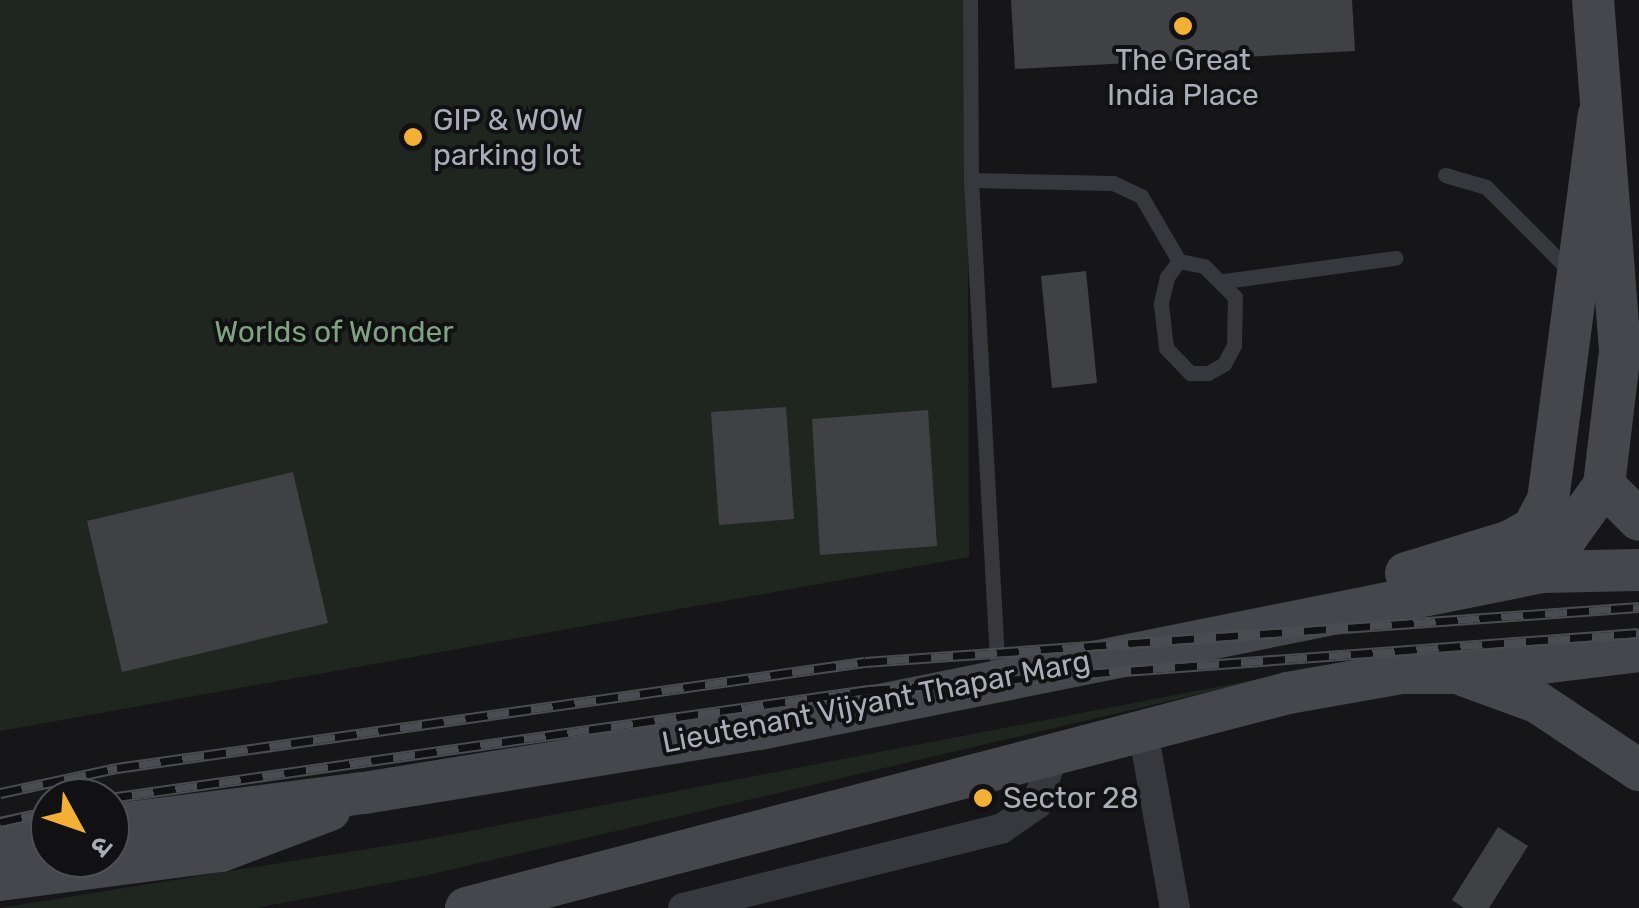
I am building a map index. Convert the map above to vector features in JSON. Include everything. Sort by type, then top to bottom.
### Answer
[{"type":"main road","points":[[1542,572],[1604,485],[1620,350],[1593,0]]},
{"type":"main road","points":[[1141,648],[1463,557],[1533,528],[1548,500],[1599,115]]},
{"type":"main road","points":[[1567,354],[1620,350]]},
{"type":"main road","points":[[1604,485],[1639,520]]},
{"type":"main road","name":"Lieutenant Vijyant Thapar Marg","points":[[130,822],[364,793],[760,729],[1141,648],[1542,572],[1639,570]]},
{"type":"main road","points":[[466,908],[1307,689],[1401,673],[1458,674],[1639,651]]},
{"type":"main road","points":[[1458,674],[1537,702],[1639,770]]},
{"type":"main road","points":[[0,880],[220,851],[276,834],[364,793]]},
{"type":"main road","points":[[0,839],[30,835]]},
{"type":"street","points":[[1144,730],[1175,908]]},
{"type":"street","points":[[682,908],[1001,829],[1037,804],[1053,754]]},
{"type":"lane","points":[[970,0],[971,180],[998,681]]},
{"type":"lane","points":[[1445,174],[1486,187],[1577,279]]},
{"type":"lane","points":[[971,180],[1113,183],[1141,196],[1179,261],[1204,266],[1224,281],[1234,298],[1234,345],[1224,364],[1190,373],[1166,348],[1163,319],[1167,276],[1179,261]]},
{"type":"lane","points":[[1224,281],[1395,258]]},
{"type":"green space","name":"Worlds of Wonder","points":[[0,0],[967,0],[969,557],[0,731]]},
{"type":"green space","points":[[1289,673],[424,876],[256,908],[0,908],[423,840]]},
{"type":"building","name":"The Great India Place","points":[[1011,0],[1352,0],[1355,51],[1015,69]]},
{"type":"building","points":[[1086,271],[1097,383],[1052,388],[1041,276]]},
{"type":"building","points":[[786,407],[794,519],[719,525],[711,412]]},
{"type":"building","points":[[928,410],[937,546],[820,555],[812,419]]},
{"type":"building","points":[[293,472],[328,623],[122,672],[87,521]]},
{"type":"building","points":[[1498,827],[1528,846],[1489,908],[1464,908],[1452,900]]},
{"type":"railway","points":[[0,793],[117,768],[865,662],[1639,607]]},
{"type":"railway","points":[[130,795],[868,690],[1639,633]]},
{"type":"railway","points":[[0,822],[30,815]]},
{"type":"place","name":"The Great India Place","points":[[1183,26]]},
{"type":"place","name":"GIP & WOW parking lot","points":[[413,137]]},
{"type":"place","name":"Sector 28","points":[[983,798]]}]
